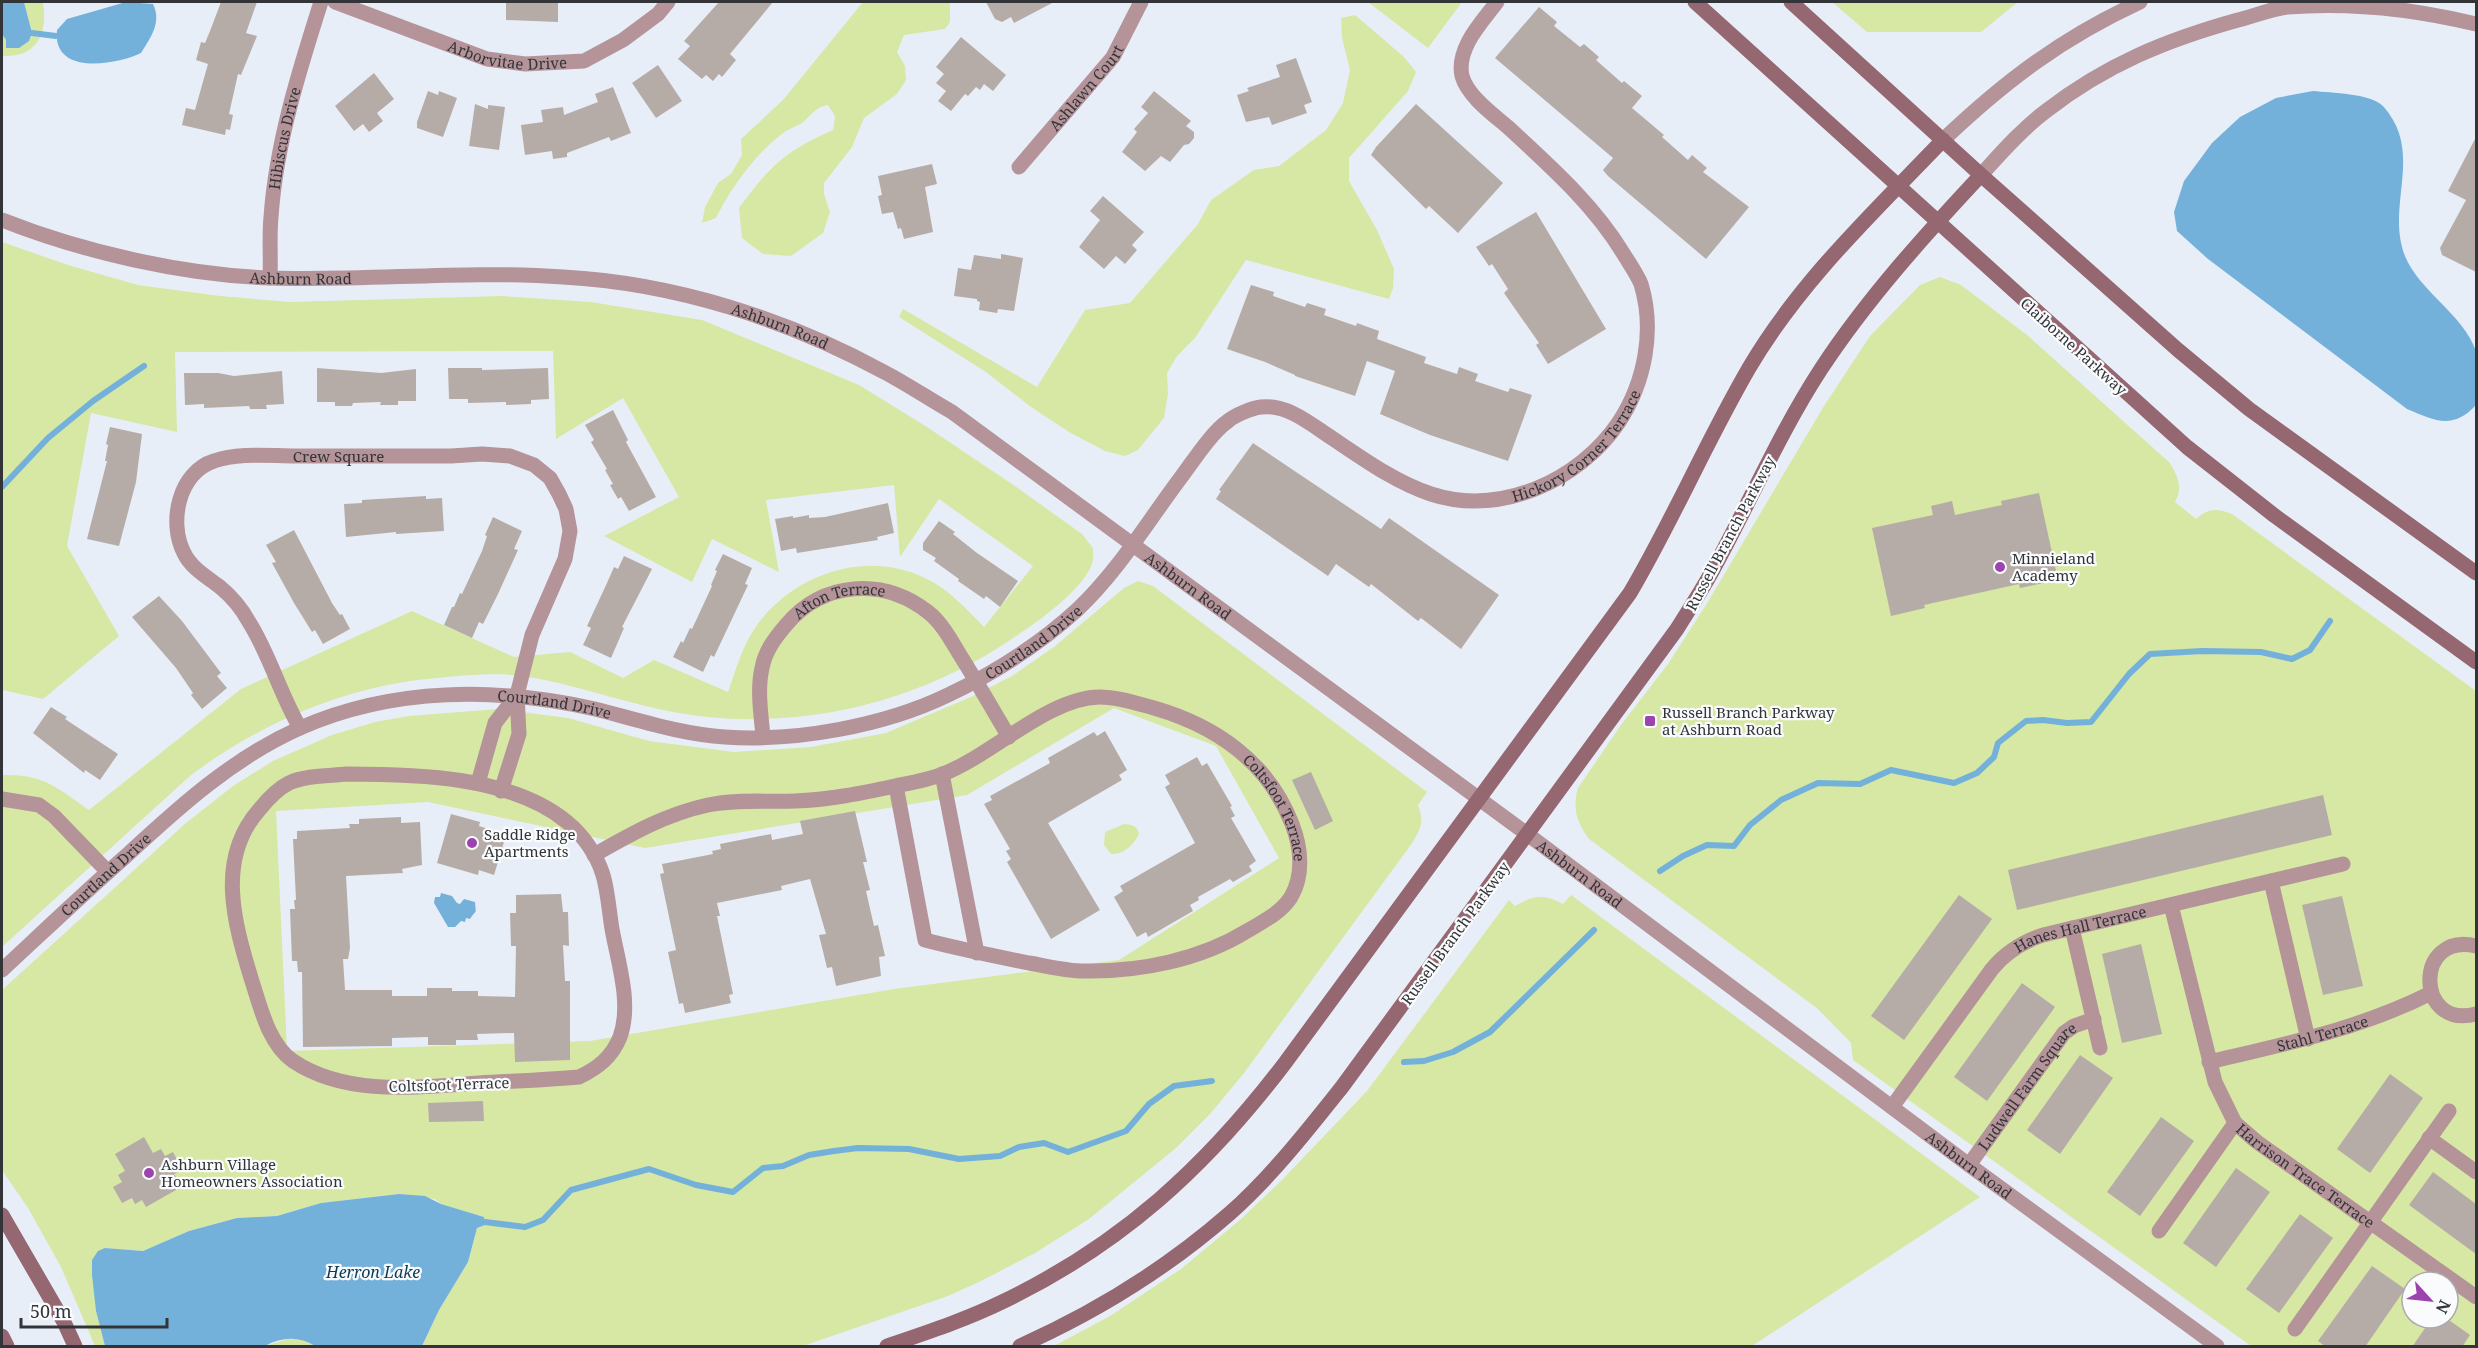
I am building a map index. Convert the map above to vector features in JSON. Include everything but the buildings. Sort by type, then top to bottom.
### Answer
[{"type":"main road","name":"Claiborne Parkway","points":[[1695,2],[2187,447],[2275,516],[2476,662]]},
{"type":"main road","points":[[1791,2],[1980,175],[2178,350],[2248,408],[2476,573]]},
{"type":"main road","points":[[887,1347],[999,1303],[1030,1288],[1111,1239],[1174,1189],[1230,1132],[1260,1097],[1630,593],[1657,548],[1750,368],[1786,313],[1824,264],[1943,140]]},
{"type":"main road","name":"Russell Branch Parkway","points":[[1020,1347],[1114,1299],[1167,1264],[1230,1213],[1280,1162],[1342,1087],[1677,628],[1715,567],[1792,416],[1822,368],[1856,321],[1937,222],[1980,175]]},
{"type":"main road","points":[[2,1215],[64,1323],[75,1347]]},
{"type":"main road","points":[[2,1336],[7,1347]]},
{"type":"street","name":"Hibiscus Drive","points":[[270,278],[271,217],[281,150],[299,71],[321,2]]},
{"type":"street","name":"Arborvitae Drive","points":[[335,2],[488,59],[525,64],[584,61],[623,40],[658,14],[668,2]]},
{"type":"street","name":"Ashlawn Court","points":[[1019,167],[1113,57],[1141,2]]},
{"type":"street","name":"Hickory Corner Terrace","points":[[1132,545],[1198,454],[1228,421],[1258,406],[1287,410],[1397,481],[1431,496],[1480,502],[1518,495],[1559,479],[1596,450],[1619,422],[1639,382],[1649,334],[1640,282],[1609,229],[1577,193],[1478,100],[1462,77],[1463,52],[1497,2]]},
{"type":"street","points":[[1943,140],[2001,87],[2051,49],[2102,19],[2140,2]]},
{"type":"street","name":"Russell Branch Parkway","points":[[1980,175],[2045,112],[2095,78],[2139,53],[2204,30],[2284,8],[2352,6],[2421,12],[2476,24]]},
{"type":"street","name":"Ashburn Road","points":[[2,220],[81,247],[173,267],[270,278],[437,274],[564,276],[623,283],[710,302],[791,329],[883,371],[952,412],[1480,799],[1969,1165],[2217,1347]]},
{"type":"street","name":"Crew Square","points":[[300,728],[283,698],[249,621],[222,588],[200,573],[184,554],[178,532],[177,513],[181,492],[195,473],[213,461],[251,456],[482,454],[510,456],[534,465],[550,478],[560,494],[566,509],[570,531],[565,559],[532,635],[517,695]]},
{"type":"street","name":"Courtland Drive","points":[[2,970],[201,788],[228,768],[300,728],[339,714],[386,702],[437,695],[517,695],[601,711],[673,730],[731,738],[786,736],[862,725],[947,696],[1013,659],[1074,612],[1108,578],[1132,545]]},
{"type":"street","name":"Afton Terrace","points":[[762,736],[760,691],[762,667],[768,650],[794,615],[819,597],[839,590],[863,587],[888,591],[909,598],[930,613],[945,630],[975,680]]},
{"type":"street","points":[[975,680],[1009,737]]},
{"type":"street","points":[[478,783],[495,723],[517,695]]},
{"type":"street","points":[[501,790],[519,734],[517,695]]},
{"type":"street","name":"Coltsfoot Terrace","points":[[594,855],[665,817],[711,804],[836,798],[942,774],[1054,709],[1076,699],[1101,697],[1130,701],[1201,724],[1243,754],[1281,799],[1297,837],[1301,859],[1291,897],[1276,913],[1237,937],[1207,950],[1166,963],[1139,968],[1084,971],[977,953],[924,940],[896,786]]},
{"type":"street","name":"Coltsfoot Terrace","points":[[347,774],[385,774],[478,783],[531,801],[555,814],[577,832],[594,855],[603,873],[624,1008],[620,1037],[608,1059],[594,1070],[579,1077],[404,1088],[365,1085],[334,1079],[293,1061],[280,1049],[264,1017],[232,910],[234,862],[239,842],[249,823],[275,792],[290,783],[308,778],[347,774]]},
{"type":"street","points":[[942,774],[977,953]]},
{"type":"street","points":[[2,800],[39,805],[54,816],[108,872]]},
{"type":"street","name":"Hanes Hall Terrace","points":[[1892,1107],[2000,960],[2020,944],[2072,928],[2343,864]]},
{"type":"street","points":[[2271,881],[2308,1039]]},
{"type":"street","name":"Harrison Trace Terrace","points":[[2171,905],[2209,1062],[2221,1098],[2235,1123],[2257,1142],[2476,1298]]},
{"type":"street","name":"Ludwell Farm Square","points":[[2072,928],[2100,1048]]},
{"type":"street","points":[[2476,946],[2460,944],[2444,950],[2438,956],[2430,972],[2431,993],[2438,1004],[2452,1014],[2461,1016],[2476,1014]]},
{"type":"street","name":"Stahl Terrace","points":[[2209,1062],[2308,1039],[2380,1017],[2431,993]]},
{"type":"street","name":"Ludwell Farm Square","points":[[1969,1165],[2064,1033],[2074,1026],[2094,1019]]},
{"type":"street","points":[[2295,1329],[2450,1111]]},
{"type":"street","points":[[2159,1231],[2235,1123]]},
{"type":"street","points":[[2429,1138],[2476,1172]]},
{"type":"green space","points":[[24,2],[43,2],[44,24],[38,42],[24,53],[2,56],[2,34],[6,40],[29,41],[32,33]]},
{"type":"green space","points":[[863,2],[950,2],[950,22],[945,29],[904,35],[897,52],[905,66],[906,80],[897,94],[864,118],[852,147],[824,183],[824,194],[830,212],[823,233],[791,256],[763,254],[742,238],[739,208],[760,181],[780,161],[802,145],[833,130],[835,116],[828,105],[817,109],[802,123],[786,131],[765,149],[737,183],[716,218],[702,223],[705,207],[718,183],[731,174],[742,155],[741,139],[783,100]]},
{"type":"green space","points":[[1368,2],[1462,2],[1428,48]]},
{"type":"green space","points":[[1832,2],[2018,2],[1981,32],[1867,32]]},
{"type":"green space","points":[[1355,15],[1404,57],[1416,72],[1408,91],[1349,158],[1349,181],[1377,230],[1394,269],[1393,288],[1389,299],[1246,260],[1195,338],[1177,356],[1167,373],[1168,393],[1164,418],[1138,450],[1125,456],[1105,451],[1069,432],[1031,407],[986,372],[899,317],[903,309],[1037,387],[1085,310],[1130,303],[1198,224],[1211,200],[1254,170],[1279,166],[1326,130],[1343,103],[1350,70],[1342,38],[1341,18]]},
{"type":"green space","points":[[2,242],[68,265],[138,285],[220,296],[290,302],[502,296],[591,302],[702,320],[859,385],[927,427],[1082,534],[1093,548],[1093,561],[1081,582],[1051,611],[982,658],[940,679],[896,696],[850,708],[804,716],[757,719],[710,717],[663,710],[540,679],[499,674],[427,679],[395,684],[333,700],[273,725],[217,757],[191,775],[2,947],[2,775],[29,777],[49,783],[89,810],[241,689],[412,611],[514,657],[570,652],[623,678],[654,660],[728,692],[744,648],[757,625],[772,607],[811,580],[856,567],[879,566],[902,570],[925,578],[942,588],[984,627],[1033,566],[939,499],[900,557],[894,485],[766,500],[779,572],[712,539],[692,582],[604,536],[679,497],[623,398],[556,439],[553,351],[175,352],[177,432],[91,413],[67,546],[119,636],[43,699],[2,690]]},
{"type":"green space","points":[[1940,277],[1961,285],[2027,335],[2170,463],[2178,482],[2179,492],[2175,502],[2196,519],[2212,510],[2232,514],[2476,691],[2476,1346],[2251,1346],[1853,1060],[1851,1043],[1818,1009],[1589,839],[1581,827],[1576,809],[1578,788],[1621,725],[1668,664],[1706,605],[1824,406],[1870,336],[1920,285]]},
{"type":"green space","points":[[1138,581],[1153,586],[1427,792],[1418,805],[1421,821],[1414,841],[1244,1073],[1210,1114],[1176,1148],[1089,1219],[1035,1253],[948,1296],[803,1346],[422,1346],[439,1310],[468,1262],[477,1228],[485,1225],[484,1217],[441,1204],[435,1199],[399,1194],[321,1203],[277,1216],[237,1218],[189,1231],[143,1251],[105,1248],[92,1260],[96,1311],[105,1346],[95,1346],[61,1267],[28,1208],[2,1170],[2,990],[186,823],[233,786],[273,761],[332,735],[375,722],[409,716],[498,709],[568,718],[649,741],[734,752],[811,747],[886,733],[973,696],[1012,676],[1054,647],[1124,588]],"holes":[[[1114,708],[1216,746],[1279,858],[1119,960],[894,989],[590,1041],[287,1051],[276,811],[428,802],[645,848],[967,795]]]},
{"type":"green space","points":[[1124,824],[1135,827],[1139,834],[1128,848],[1120,853],[1111,854],[1104,845],[1105,832]]},
{"type":"green space","points":[[1571,895],[1980,1197],[1752,1346],[1054,1346],[1110,1316],[1181,1269],[1240,1220],[1281,1181],[1367,1091],[1509,900],[1515,906],[1534,898],[1544,897],[1563,904]]},
{"type":"green space","points":[[288,1339],[301,1339],[315,1346],[265,1346]]},
{"type":"water","points":[[2,2],[24,2],[32,33],[29,41],[19,48],[6,48],[6,40],[2,34]]},
{"type":"water","points":[[126,2],[153,4],[156,23],[141,53],[102,63],[75,61],[64,55],[58,45],[57,30],[67,19]]},
{"type":"water","points":[[2313,91],[2369,98],[2383,106],[2395,124],[2401,142],[2403,161],[2399,218],[2400,237],[2405,256],[2420,280],[2461,325],[2476,351],[2476,405],[2459,418],[2435,420],[2407,409],[2208,259],[2177,231],[2174,212],[2184,181],[2212,143],[2240,117],[2276,98]]},
{"type":"water","points":[[441,893],[452,896],[460,904],[464,899],[475,902],[476,912],[470,919],[466,918],[465,922],[461,921],[455,927],[448,927],[434,903],[435,897],[440,897]]},
{"type":"water","name":"Herron Lake","points":[[399,1194],[425,1196],[441,1204],[484,1217],[485,1225],[477,1228],[468,1262],[439,1310],[422,1346],[315,1346],[297,1339],[290,1339],[265,1346],[105,1346],[96,1311],[92,1275],[92,1260],[98,1251],[105,1248],[143,1251],[189,1231],[237,1218],[277,1216],[321,1203]]},
{"type":"waterway","points":[[32,33],[56,36]]},
{"type":"waterway","points":[[2,487],[48,438],[93,401],[144,366]]},
{"type":"waterway","points":[[1660,871],[1683,856],[1707,845],[1734,846],[1750,825],[1781,800],[1818,783],[1860,784],[1891,770],[1954,783],[1977,773],[1994,757],[1998,743],[2026,721],[2091,722],[2129,674],[2150,654],[2202,651],[2261,652],[2292,659],[2310,650],[2330,621]]},
{"type":"waterway","points":[[1404,1062],[1424,1061],[1453,1052],[1490,1032],[1594,930]]},
{"type":"waterway","points":[[485,1222],[525,1227],[543,1220],[571,1190],[649,1169],[696,1185],[733,1192],[763,1168],[783,1166],[809,1155],[858,1148],[909,1149],[959,1159],[1000,1156],[1019,1147],[1044,1143],[1068,1152],[1126,1131],[1149,1104],[1174,1086],[1212,1081]]},
{"type":"place","name":"Minnieland Academy","points":[[2000,567]]},
{"type":"place","name":"Russell Branch Parkway at Ashburn Road","points":[[1650,721]]},
{"type":"place","name":"Saddle Ridge Apartments","points":[[472,843]]},
{"type":"place","name":"Ashburn Village Homeowners Association","points":[[149,1173]]}]
